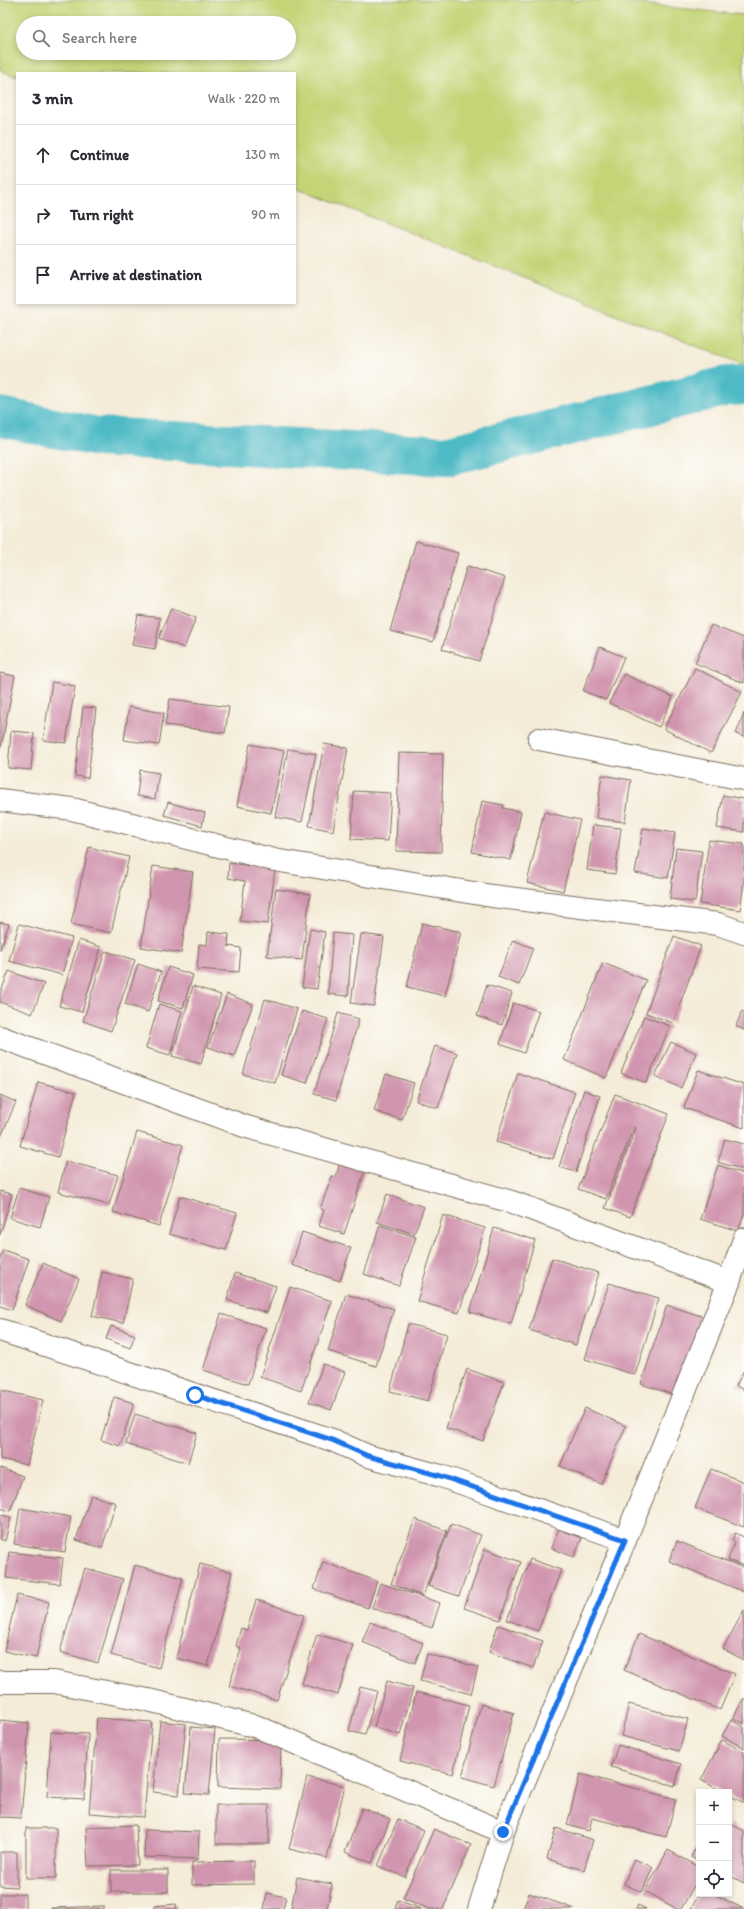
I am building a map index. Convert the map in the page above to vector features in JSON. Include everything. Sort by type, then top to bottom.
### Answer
[{"type":"street","points":[[539,739],[744,779]]},
{"type":"street","points":[[0,800],[72,809],[274,860],[492,896],[718,924],[744,933]]},
{"type":"street","points":[[0,1037],[247,1127],[512,1202],[729,1282]]},
{"type":"street","points":[[479,1909],[503,1832],[625,1540],[729,1282],[744,1239]]},
{"type":"street","points":[[0,1330],[332,1440],[368,1456],[441,1476],[625,1540]]},
{"type":"street","points":[[0,1682],[54,1682],[148,1700],[258,1727],[503,1832]]},
{"type":"green space","points":[[0,0],[604,0],[744,15],[744,365],[296,187],[296,72],[16,72],[16,77],[0,70]]},
{"type":"building","points":[[416,541],[458,553],[433,642],[390,631]]},
{"type":"building","points":[[467,566],[505,578],[479,661],[442,649]]},
{"type":"building","points":[[171,608],[196,618],[184,648],[159,638]]},
{"type":"building","points":[[138,615],[160,618],[155,649],[132,645]]},
{"type":"building","points":[[711,625],[744,638],[744,683],[695,663]]},
{"type":"building","points":[[600,647],[624,657],[606,700],[583,691]]},
{"type":"building","points":[[695,668],[742,692],[711,753],[664,729]]},
{"type":"building","points":[[0,673],[15,676],[1,747],[0,747]]},
{"type":"building","points":[[624,674],[673,697],[659,727],[609,703]]},
{"type":"building","points":[[52,682],[75,686],[66,743],[43,740]]},
{"type":"building","points":[[170,699],[229,707],[225,733],[165,725]]},
{"type":"building","points":[[83,707],[96,708],[88,778],[75,776]]},
{"type":"building","points":[[129,707],[164,713],[159,745],[124,740]]},
{"type":"building","points":[[744,713],[744,737],[736,734]]},
{"type":"building","points":[[11,731],[34,733],[31,770],[8,768]]},
{"type":"building","points":[[250,744],[284,751],[271,813],[237,806]]},
{"type":"building","points":[[324,744],[348,748],[333,831],[309,826]]},
{"type":"building","points":[[288,749],[316,754],[302,822],[275,817]]},
{"type":"building","points":[[399,753],[443,754],[441,852],[396,851]]},
{"type":"building","points":[[140,770],[159,773],[155,799],[137,796]]},
{"type":"building","points":[[602,775],[631,780],[625,822],[596,818]]},
{"type":"building","points":[[354,791],[391,793],[388,841],[351,839]]},
{"type":"building","points":[[723,795],[744,799],[744,832],[717,828]]},
{"type":"building","points":[[482,801],[504,805],[503,808],[521,812],[511,860],[472,852]]},
{"type":"building","points":[[168,802],[205,813],[202,826],[164,815]]},
{"type":"building","points":[[544,812],[580,820],[563,891],[527,883]]},
{"type":"building","points":[[593,825],[621,828],[615,874],[587,870]]},
{"type":"building","points":[[643,828],[675,833],[668,878],[635,873]]},
{"type":"building","points":[[709,840],[744,844],[744,882],[740,910],[700,904]]},
{"type":"building","points":[[89,847],[129,857],[111,933],[71,924]]},
{"type":"building","points":[[676,848],[702,851],[695,902],[670,899]]},
{"type":"building","points":[[229,863],[275,869],[268,924],[240,921],[245,881],[228,878]]},
{"type":"building","points":[[153,866],[193,872],[181,953],[141,947]]},
{"type":"building","points":[[276,889],[310,894],[302,960],[267,956]]},
{"type":"building","points":[[0,922],[9,924],[0,950]]},
{"type":"building","points":[[422,923],[461,932],[445,996],[407,987]]},
{"type":"building","points":[[19,924],[72,938],[62,975],[9,961]]},
{"type":"building","points":[[310,929],[325,932],[317,989],[302,987]]},
{"type":"building","points":[[208,932],[229,934],[228,946],[241,948],[239,972],[197,969],[199,944],[207,945]]},
{"type":"building","points":[[333,933],[352,935],[348,996],[328,994]]},
{"type":"building","points":[[361,934],[384,937],[374,1006],[351,1003]]},
{"type":"building","points":[[674,936],[701,946],[673,1023],[646,1013]]},
{"type":"building","points":[[79,940],[101,947],[82,1012],[59,1006]]},
{"type":"building","points":[[513,940],[533,948],[519,985],[498,977]]},
{"type":"building","points":[[105,951],[135,960],[111,1031],[83,1021]]},
{"type":"building","points":[[603,963],[646,980],[606,1078],[564,1060]]},
{"type":"building","points":[[138,964],[161,972],[148,1012],[125,1004]]},
{"type":"building","points":[[168,967],[193,975],[183,1008],[158,1001]]},
{"type":"building","points":[[9,971],[44,984],[32,1014],[0,1002],[0,994]]},
{"type":"building","points":[[487,985],[512,993],[502,1025],[477,1016]]},
{"type":"building","points":[[193,986],[221,995],[201,1064],[172,1056]]},
{"type":"building","points":[[227,994],[253,1004],[234,1056],[208,1047]]},
{"type":"building","points":[[265,999],[297,1009],[275,1083],[243,1074]]},
{"type":"building","points":[[513,1003],[539,1011],[524,1053],[500,1044]]},
{"type":"building","points":[[159,1004],[182,1011],[170,1055],[146,1048]]},
{"type":"building","points":[[302,1011],[328,1019],[307,1083],[281,1075]]},
{"type":"building","points":[[742,1011],[744,1012],[744,1030],[736,1026]]},
{"type":"building","points":[[338,1013],[359,1019],[336,1100],[314,1094]]},
{"type":"building","points":[[644,1016],[670,1026],[646,1083],[621,1073]]},
{"type":"building","points":[[671,1042],[696,1053],[681,1088],[655,1076]]},
{"type":"building","points":[[435,1046],[457,1053],[438,1108],[416,1101]]},
{"type":"building","points":[[698,1070],[744,1085],[744,1128],[684,1108]]},
{"type":"building","points":[[518,1073],[575,1092],[553,1159],[496,1142]]},
{"type":"building","points":[[386,1074],[414,1083],[402,1120],[374,1111]]},
{"type":"building","points":[[38,1082],[76,1092],[58,1157],[20,1146]]},
{"type":"building","points":[[584,1090],[600,1096],[576,1172],[559,1167]]},
{"type":"building","points":[[615,1094],[669,1114],[630,1217],[605,1208],[636,1128],[634,1127],[606,1199],[578,1189]]},
{"type":"building","points":[[0,1095],[16,1102],[0,1139]]},
{"type":"building","points":[[137,1132],[183,1145],[159,1226],[113,1212]]},
{"type":"building","points":[[725,1139],[744,1144],[744,1170],[718,1162]]},
{"type":"building","points":[[66,1161],[118,1175],[109,1205],[58,1192]]},
{"type":"building","points":[[340,1162],[365,1170],[344,1234],[319,1226],[324,1210],[320,1209],[332,1176],[336,1177]]},
{"type":"building","points":[[718,1165],[744,1174],[744,1214],[738,1231],[700,1219]]},
{"type":"building","points":[[19,1188],[49,1197],[40,1227],[10,1218]]},
{"type":"building","points":[[0,1191],[12,1194],[0,1235]]},
{"type":"building","points":[[387,1194],[424,1207],[414,1234],[377,1222]]},
{"type":"building","points":[[180,1196],[237,1213],[226,1250],[169,1234]]},
{"type":"building","points":[[443,1215],[485,1228],[459,1313],[417,1301]]},
{"type":"building","points":[[380,1225],[416,1237],[399,1286],[364,1274]]},
{"type":"building","points":[[494,1228],[535,1240],[511,1324],[470,1312]]},
{"type":"building","points":[[302,1232],[351,1248],[340,1281],[292,1265]]},
{"type":"building","points":[[3,1250],[29,1259],[12,1310],[0,1306],[0,1259]]},
{"type":"building","points":[[552,1258],[599,1273],[576,1345],[529,1330]]},
{"type":"building","points":[[43,1263],[79,1279],[61,1321],[25,1305]]},
{"type":"building","points":[[102,1272],[133,1279],[123,1323],[92,1316]]},
{"type":"building","points":[[235,1273],[276,1286],[267,1313],[227,1300]]},
{"type":"building","points":[[609,1283],[659,1298],[635,1375],[585,1359]]},
{"type":"building","points":[[290,1287],[332,1301],[301,1391],[260,1377]]},
{"type":"building","points":[[346,1294],[394,1309],[376,1366],[328,1351]]},
{"type":"building","points":[[667,1305],[704,1317],[678,1396],[641,1384]]},
{"type":"building","points":[[221,1314],[266,1328],[248,1384],[203,1370]]},
{"type":"building","points":[[408,1324],[447,1334],[428,1401],[390,1391]]},
{"type":"building","points":[[111,1326],[135,1335],[130,1348],[106,1339]]},
{"type":"building","points":[[323,1364],[345,1372],[331,1410],[309,1402]]},
{"type":"building","points":[[467,1369],[504,1382],[483,1441],[446,1428]]},
{"type":"building","points":[[744,1370],[744,1390],[736,1386]]},
{"type":"building","points":[[0,1390],[43,1400],[27,1465],[0,1459]]},
{"type":"building","points":[[114,1397],[134,1403],[120,1446],[101,1440]]},
{"type":"building","points":[[585,1408],[626,1426],[601,1484],[560,1466]]},
{"type":"building","points":[[135,1414],[197,1433],[188,1463],[126,1444]]},
{"type":"building","points":[[0,1468],[23,1476],[10,1511],[0,1508]]},
{"type":"building","points":[[711,1469],[744,1482],[744,1527],[695,1508]]},
{"type":"building","points":[[91,1495],[116,1503],[102,1548],[76,1540]]},
{"type":"building","points":[[20,1508],[71,1517],[65,1552],[14,1544]]},
{"type":"building","points":[[0,1515],[11,1517],[5,1541],[0,1539]]},
{"type":"building","points":[[415,1519],[447,1531],[423,1596],[391,1584]]},
{"type":"building","points":[[451,1524],[481,1535],[459,1596],[428,1586]]},
{"type":"building","points":[[559,1529],[582,1538],[574,1557],[551,1548]]},
{"type":"building","points":[[735,1533],[744,1537],[744,1566],[728,1560],[735,1542],[732,1541]]},
{"type":"building","points":[[677,1541],[744,1568],[744,1592],[669,1561]]},
{"type":"building","points":[[485,1549],[521,1562],[500,1620],[464,1608]]},
{"type":"building","points":[[9,1552],[63,1558],[60,1584],[6,1578]]},
{"type":"building","points":[[530,1559],[561,1570],[538,1631],[507,1620]]},
{"type":"building","points":[[323,1562],[377,1581],[368,1608],[314,1589]]},
{"type":"building","points":[[200,1564],[232,1572],[208,1666],[176,1658]]},
{"type":"building","points":[[135,1565],[183,1578],[159,1668],[111,1655]]},
{"type":"building","points":[[85,1568],[123,1579],[98,1663],[60,1652]]},
{"type":"building","points":[[380,1583],[440,1603],[432,1628],[372,1608]]},
{"type":"building","points":[[17,1595],[49,1602],[36,1658],[4,1651]]},
{"type":"building","points":[[256,1600],[304,1615],[277,1700],[229,1686],[241,1648],[236,1646],[241,1628],[247,1630]]},
{"type":"building","points":[[744,1610],[744,1660],[723,1649]]},
{"type":"building","points":[[370,1622],[423,1643],[415,1663],[362,1642]]},
{"type":"building","points":[[498,1625],[543,1641],[533,1668],[489,1652]]},
{"type":"building","points":[[317,1634],[353,1645],[338,1695],[302,1684]]},
{"type":"building","points":[[639,1634],[735,1674],[720,1710],[624,1670]]},
{"type":"building","points":[[427,1654],[478,1667],[471,1694],[420,1681]]},
{"type":"building","points":[[387,1681],[413,1688],[400,1735],[374,1727]]},
{"type":"building","points":[[360,1687],[377,1691],[365,1735],[349,1731]]},
{"type":"building","points":[[416,1692],[469,1705],[453,1774],[400,1761]]},
{"type":"building","points":[[744,1698],[744,1724],[733,1718]]},
{"type":"building","points":[[481,1704],[514,1713],[494,1786],[462,1777]]},
{"type":"building","points":[[629,1704],[688,1719],[679,1751],[621,1736]]},
{"type":"building","points":[[97,1718],[152,1722],[144,1817],[89,1813]]},
{"type":"building","points":[[0,1720],[29,1723],[21,1818],[0,1817]]},
{"type":"building","points":[[731,1720],[744,1727],[744,1748],[722,1736]]},
{"type":"building","points":[[160,1721],[186,1724],[179,1795],[153,1792]]},
{"type":"building","points":[[191,1727],[215,1729],[209,1795],[185,1793]]},
{"type":"building","points":[[51,1732],[88,1734],[84,1799],[47,1797]]},
{"type":"building","points":[[219,1739],[281,1740],[280,1789],[218,1787]]},
{"type":"building","points":[[722,1740],[744,1752],[744,1803],[732,1797],[732,1789],[718,1789],[701,1780]]},
{"type":"building","points":[[618,1745],[681,1764],[675,1786],[611,1767]]},
{"type":"building","points":[[580,1774],[676,1799],[666,1837],[592,1818],[589,1831],[567,1825]]},
{"type":"building","points":[[307,1777],[345,1786],[327,1858],[289,1849]]},
{"type":"building","points":[[216,1805],[269,1805],[269,1844],[216,1844]]},
{"type":"building","points":[[362,1808],[390,1819],[372,1863],[345,1852]]},
{"type":"building","points":[[398,1819],[424,1830],[405,1877],[378,1866]]},
{"type":"building","points":[[136,1825],[138,1865],[88,1866],[86,1827]]},
{"type":"building","points":[[732,1825],[744,1831],[744,1883],[732,1877]]},
{"type":"building","points":[[26,1828],[56,1828],[56,1878],[26,1878]]},
{"type":"building","points":[[556,1828],[593,1840],[584,1870],[547,1859]]},
{"type":"building","points":[[434,1829],[471,1845],[443,1909],[429,1909],[403,1898]]},
{"type":"building","points":[[145,1830],[199,1832],[198,1859],[144,1857]]},
{"type":"building","points":[[696,1847],[696,1860],[691,1857]]},
{"type":"building","points":[[668,1850],[696,1865],[696,1882],[681,1909],[677,1909],[645,1891]]},
{"type":"building","points":[[0,1852],[17,1852],[17,1887],[0,1886]]},
{"type":"building","points":[[634,1859],[653,1867],[642,1892],[624,1884]]},
{"type":"building","points":[[254,1861],[254,1884],[192,1885],[192,1862]]},
{"type":"building","points":[[111,1870],[168,1870],[168,1892],[111,1892]]},
{"type":"building","points":[[297,1877],[332,1884],[327,1909],[291,1909]]},
{"type":"building","points":[[267,1893],[286,1897],[283,1909],[264,1909]]},
{"type":"building","points":[[529,1893],[575,1909],[523,1909]]},
{"type":"building","points":[[0,1894],[25,1894],[25,1909],[0,1909]]},
{"type":"building","points":[[697,1897],[720,1897],[744,1909],[691,1909]]},
{"type":"building","points":[[398,1900],[421,1909],[395,1909]]},
{"type":"building","points":[[176,1904],[177,1909],[154,1909],[154,1906]]},
{"type":"building","points":[[638,1905],[646,1909],[636,1909]]},
{"type":"building","points":[[104,1906],[104,1909],[51,1909],[51,1908]]},
{"type":"waterway","points":[[0,417],[98,437],[446,456],[727,386],[744,385]]},
{"type":"route","points":[[195,1395],[332,1440],[368,1456],[402,1464],[441,1476],[625,1540],[503,1832]]}]
